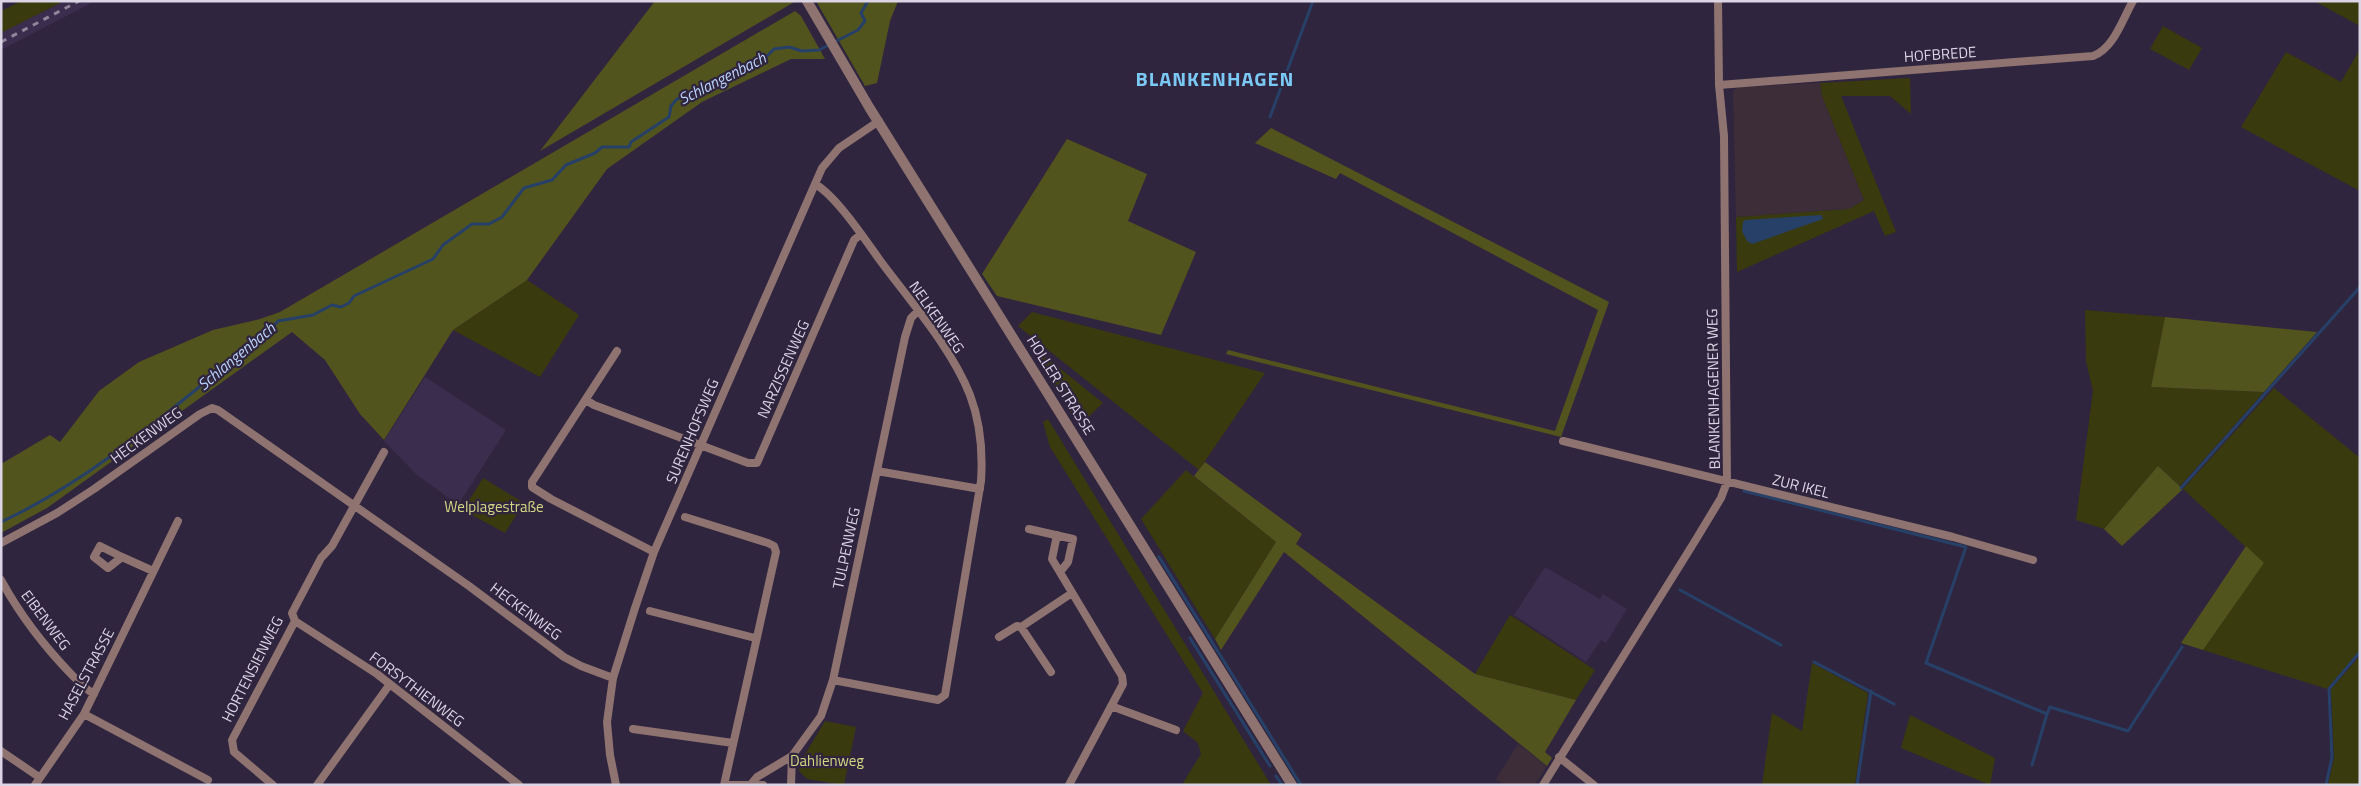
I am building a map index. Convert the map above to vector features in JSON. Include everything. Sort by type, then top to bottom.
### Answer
[{"type":"street","name":"HOLLER STRASSE","points":[[807,1],[835,51],[1292,785]]},
{"type":"street","name":"BLANKENHAGENER WEG","points":[[1543,785],[1717,504],[1727,482],[1724,136],[1719,84],[1718,1]]},
{"type":"street","name":"HOFBREDE","points":[[1719,84],[2093,56],[2101,53],[2108,46],[2133,1]]},
{"type":"street","name":"SURENHOFSWEG","points":[[616,785],[606,722],[613,678],[654,552],[822,168],[831,156],[879,121]]},
{"type":"street","name":"NELKENWEG","points":[[814,184],[823,189],[861,234],[935,334],[970,395],[980,427],[982,444],[980,490],[946,695],[938,700],[833,680]]},
{"type":"street","name":"NARZISSENWEG","points":[[701,444],[748,463],[757,462],[854,240],[861,234]]},
{"type":"street","name":"TULPENWEG","points":[[792,756],[821,716],[833,680],[905,337],[911,318],[918,311]]},
{"type":"street","points":[[617,351],[532,482],[532,486],[552,499],[654,552]]},
{"type":"street","points":[[586,400],[594,406],[701,444]]},
{"type":"street","name":"HECKENWEG","points":[[1,543],[94,489],[200,414],[212,408],[354,505],[564,656],[581,666],[613,678]]},
{"type":"street","name":"ZUR IKEL","points":[[1563,441],[1953,537],[2033,560]]},
{"type":"street","points":[[354,505],[384,452]]},
{"type":"street","points":[[876,471],[980,490]]},
{"type":"street","name":"HORTENSIENWEG","points":[[273,785],[234,752],[232,740],[295,621],[292,613],[321,558],[332,546],[354,505]]},
{"type":"street","points":[[685,516],[774,546],[776,552],[755,638],[724,785]]},
{"type":"street","name":"HASELSTRASSE","points":[[37,781],[84,714],[178,521]]},
{"type":"street","points":[[1028,529],[1074,539],[1068,562],[1060,572]]},
{"type":"street","points":[[1057,535],[1052,559],[1122,676],[1123,684],[1068,785]]},
{"type":"street","points":[[122,557],[152,571]]},
{"type":"street","name":"EIBENWEG","points":[[1,580],[28,626],[58,661],[87,690],[94,694]]},
{"type":"street","points":[[999,637],[1017,626],[1021,627],[1072,594]]},
{"type":"street","points":[[650,611],[755,638]]},
{"type":"street","name":"FORSYTHIENWEG","points":[[295,621],[390,684],[519,785]]},
{"type":"street","points":[[1021,627],[1051,672]]},
{"type":"street","points":[[317,785],[390,684]]},
{"type":"street","points":[[1111,706],[1176,730]]},
{"type":"street","points":[[84,714],[208,780]]},
{"type":"street","points":[[633,729],[733,743]]},
{"type":"street","points":[[1,751],[37,781]]},
{"type":"street","points":[[752,783],[757,777],[792,756]]},
{"type":"street","points":[[791,785],[792,756]]},
{"type":"street","points":[[1559,758],[1594,785]]},
{"type":"street","points":[[729,785],[752,783],[763,785]]},
{"type":"shaded area","points":[[64,1],[95,1],[1,50],[1,33]]},
{"type":"shaded area","points":[[655,1],[796,1],[540,151]]},
{"type":"shaded area","points":[[816,1],[898,1],[890,21],[877,83],[865,86]]},
{"type":"shaded area","points":[[795,11],[801,16],[825,59],[791,59],[702,102],[607,169],[527,280],[453,330],[384,440],[360,414],[325,360],[292,332],[47,508],[1,533],[1,464],[50,435],[60,442],[99,391],[139,362],[213,330],[260,319],[280,312]]},
{"type":"shaded area","points":[[1820,83],[1822,96],[1864,200],[1849,209],[1736,217],[1733,91],[1738,87]]},
{"type":"shaded area","points":[[1271,128],[1609,302],[1561,437],[1226,354],[1228,350],[1555,431],[1598,310],[1340,173],[1336,179],[1255,143]]},
{"type":"shaded area","points":[[1067,139],[1147,174],[1128,221],[1196,252],[1161,335],[997,296],[982,274]]},
{"type":"shaded area","points":[[2165,317],[2317,332],[2264,392],[2151,387]]},
{"type":"shaded area","points":[[425,377],[506,430],[458,505],[416,474],[384,441]]},
{"type":"shaded area","points":[[1205,462],[1302,534],[1296,544],[1475,674],[1576,700],[1545,752],[1552,758],[1547,766],[1284,552],[1221,650],[1215,639],[1276,542],[1194,476]]},
{"type":"shaded area","points":[[2158,466],[2183,489],[2122,546],[2104,529]]},
{"type":"shaded area","points":[[2246,546],[2264,563],[2203,650],[2181,643]]},
{"type":"shaded area","points":[[1545,567],[1600,599],[1603,594],[1627,609],[1606,643],[1601,640],[1586,662],[1514,615]]},
{"type":"shaded area","points":[[1518,744],[1547,766],[1535,785],[1504,785],[1496,779]]},
{"type":"green space","points":[[22,1],[64,1],[1,33],[1,11]]},
{"type":"green space","points":[[2314,1],[2360,1],[2360,26]]},
{"type":"green space","points":[[2163,26],[2202,48],[2189,70],[2150,49]]},
{"type":"green space","points":[[2360,49],[2360,191],[2241,127],[2286,52],[2341,82]]},
{"type":"green space","points":[[1910,78],[1911,114],[1890,96],[1841,96],[1896,232],[1885,236],[1874,211],[1737,272],[1736,217],[1849,209],[1864,200],[1822,96],[1820,83]]},
{"type":"green space","points":[[527,280],[579,315],[540,377],[453,330]]},
{"type":"green space","points":[[2085,310],[2165,317],[2151,387],[2264,392],[2180,486],[2158,466],[2104,529],[2076,520],[2093,391],[2086,361]]},
{"type":"green space","points":[[1032,312],[1265,373],[1199,470],[1018,326]]},
{"type":"green space","points":[[1041,353],[1103,403],[1079,426],[1036,356]]},
{"type":"green space","points":[[2274,388],[2360,458],[2360,650],[2327,689],[2203,650],[2263,563],[2183,489]]},
{"type":"green space","points":[[1048,419],[1271,785],[1184,785],[1183,783],[1201,754],[1198,743],[1183,731],[1203,693],[1050,447],[1043,422]]},
{"type":"green space","points":[[1186,470],[1276,542],[1215,639],[1141,519]]},
{"type":"green space","name":"Welplagestraße","points":[[483,478],[524,503],[505,533],[463,510]]},
{"type":"green space","points":[[1510,615],[1595,670],[1576,700],[1475,674]]},
{"type":"green space","points":[[2360,656],[2360,785],[2328,785],[2334,758],[2331,689]]},
{"type":"green space","points":[[1812,663],[1868,693],[1855,785],[1762,785],[1772,713],[1802,731]]},
{"type":"green space","points":[[1910,715],[1995,758],[1990,785],[1901,748]]},
{"type":"green space","name":"Dahlienweg","points":[[825,721],[856,727],[844,785],[807,779],[799,771],[801,761]]},
{"type":"water","points":[[1821,215],[1823,219],[1752,244],[1747,241],[1742,231],[1745,220]]},
{"type":"waterway","name":"Schlangenbach","points":[[1,522],[74,482],[108,458],[174,408],[271,329],[278,321],[313,315],[332,305],[341,307],[349,303],[354,296],[433,259],[443,245],[472,224],[489,224],[502,217],[524,188],[552,180],[566,165],[595,153],[602,147],[629,147],[631,142],[669,117],[671,106],[677,99],[689,96],[753,61],[764,59],[774,49],[789,47],[802,51],[819,50],[858,30],[865,21],[861,13],[868,1]]},
{"type":"waterway","points":[[1270,117],[1313,1]]},
{"type":"waterway","points":[[2181,488],[2360,287]]},
{"type":"waterway","points":[[1744,491],[1966,547],[1926,663],[2047,714],[2032,765]]},
{"type":"waterway","points":[[1159,557],[1301,785]]},
{"type":"waterway","points":[[1680,590],[1781,645]]},
{"type":"waterway","points":[[1190,638],[1270,766]]},
{"type":"waterway","points":[[2047,714],[2050,707],[2128,731],[2182,647]]},
{"type":"waterway","points":[[2326,785],[2332,757],[2329,689],[2360,652]]},
{"type":"waterway","points":[[1814,662],[1894,704]]},
{"type":"waterway","points":[[1857,785],[1871,691]]},
{"type":"waterway","points":[[1276,776],[1282,785]]},
{"type":"railway","points":[[1,42],[79,1]]},
{"type":"district","name":"BLANKENHAGEN","points":[[1215,78]]}]
